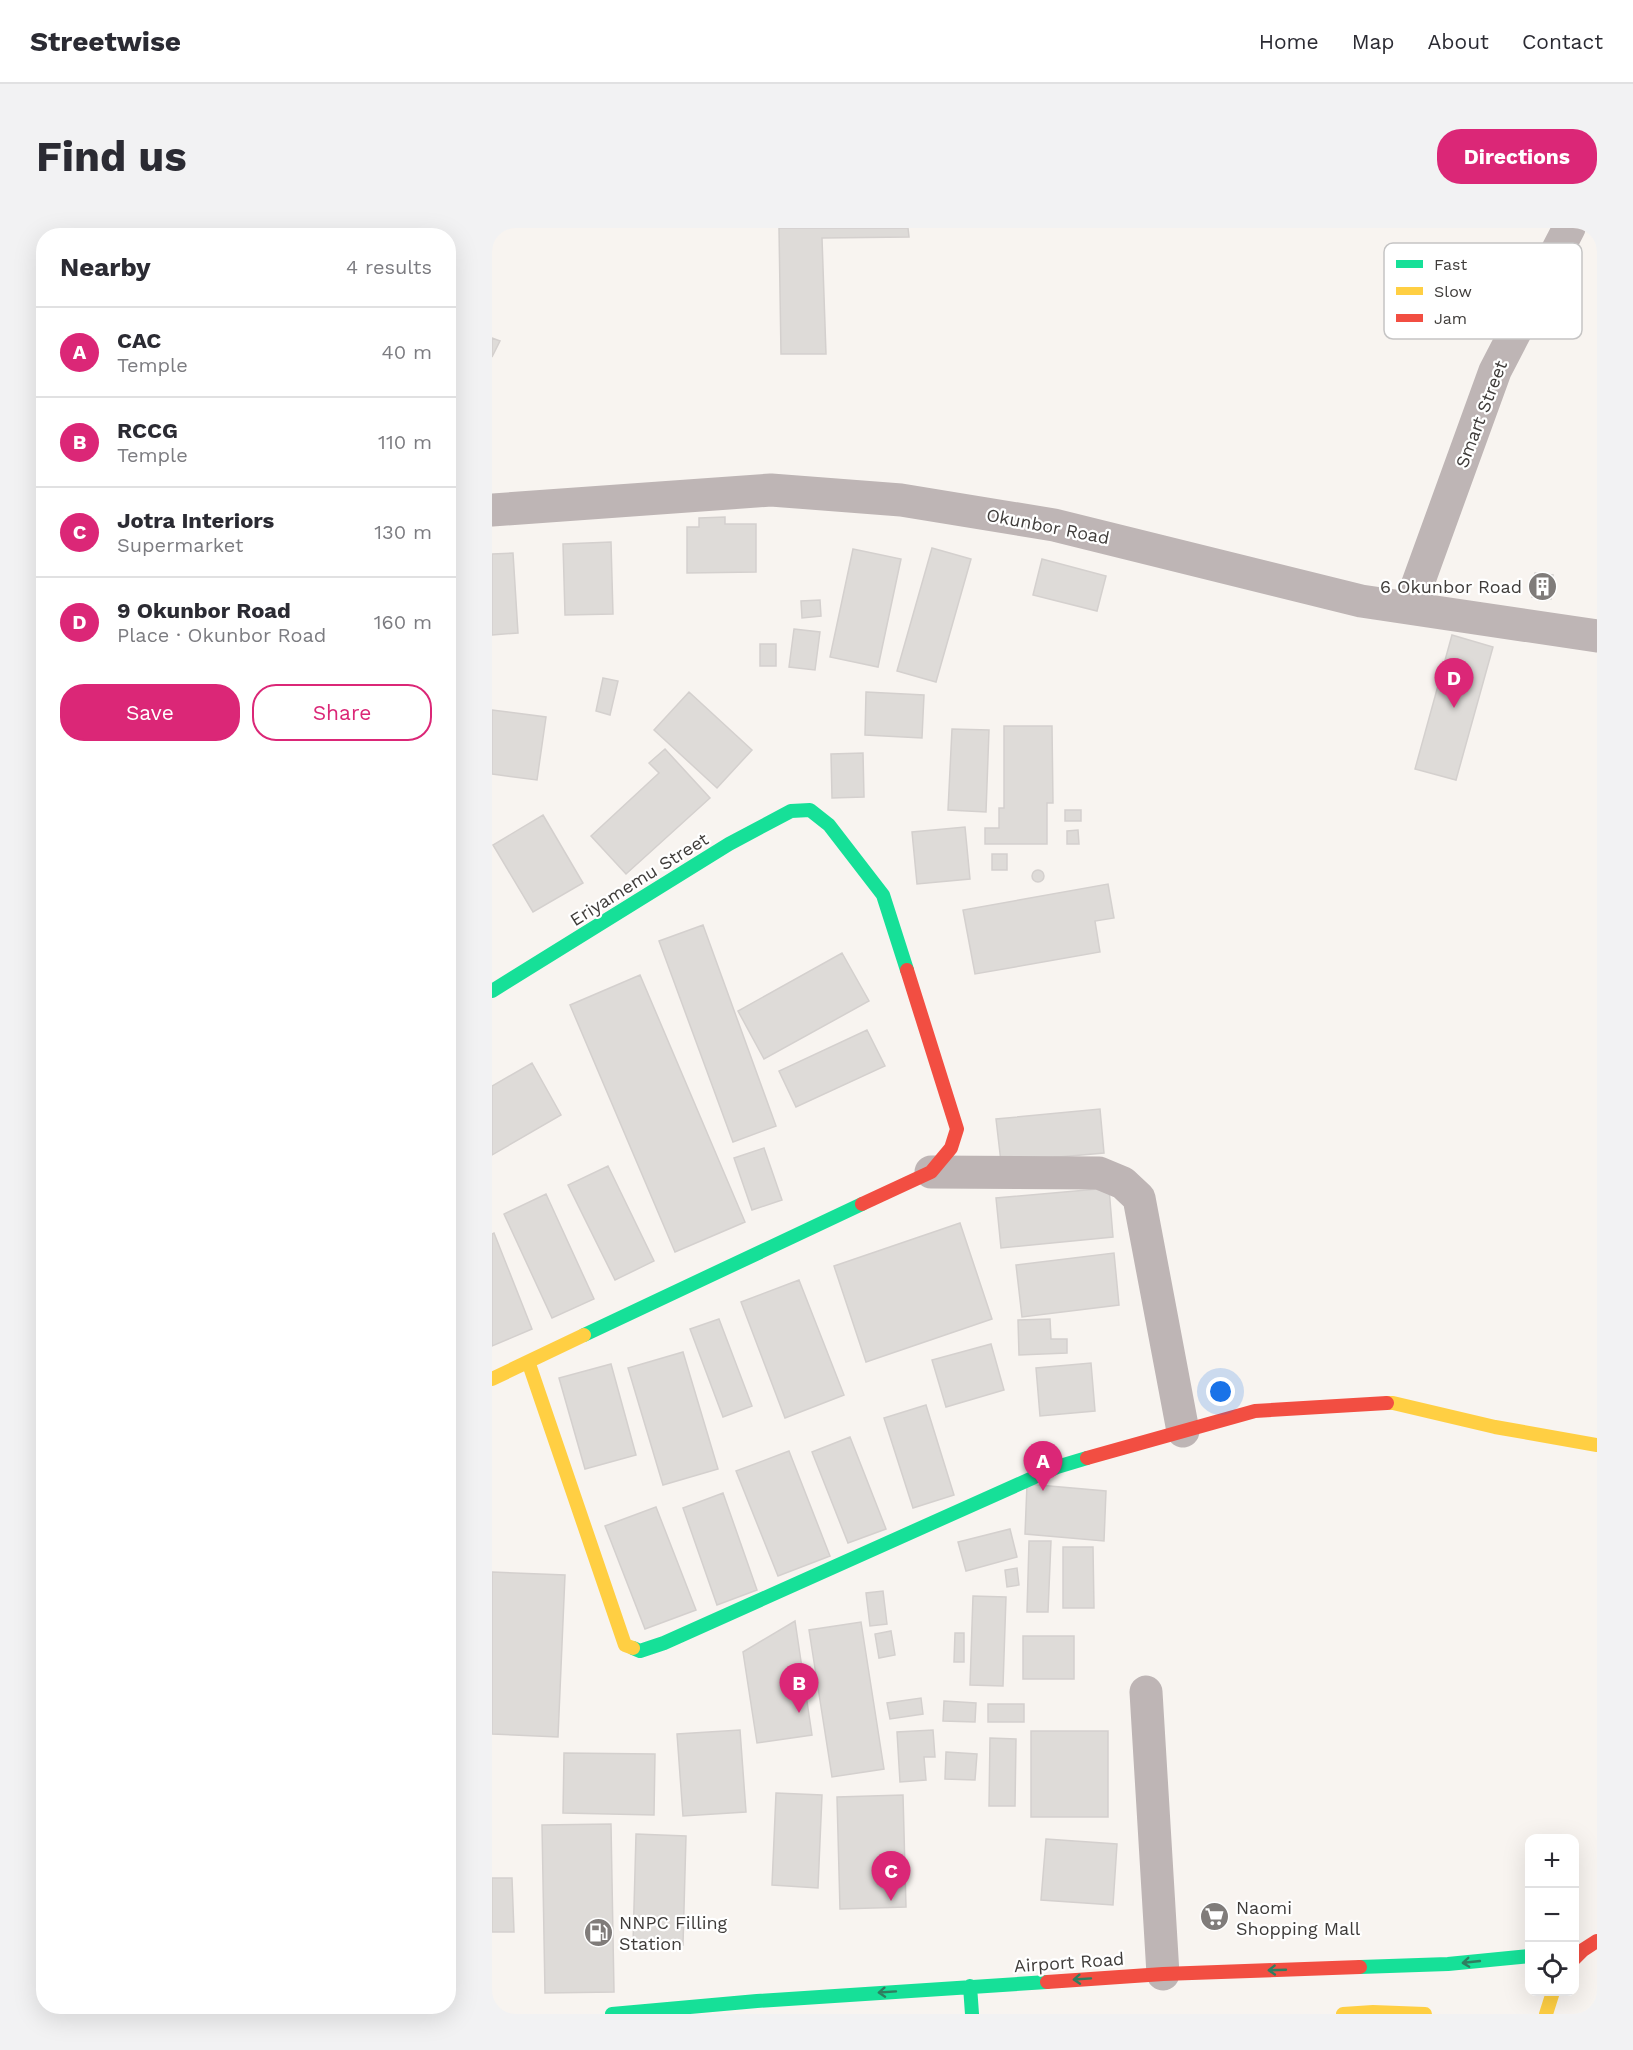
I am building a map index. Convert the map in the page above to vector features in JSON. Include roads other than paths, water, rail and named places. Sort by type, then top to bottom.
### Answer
[{"type":"main road","name":"Eriyamemu Street","points":[[492,991],[729,844],[791,811],[810,810],[829,825],[883,895],[957,1129],[951,1148],[931,1172]]},
{"type":"main road","points":[[492,1379],[529,1364],[931,1172]]},
{"type":"main road","points":[[529,1364],[626,1645],[640,1651],[664,1643],[1057,1467],[1255,1411],[1393,1402],[1495,1427],[1597,1445]]},
{"type":"main road","points":[[1579,1952],[1597,1941]]},
{"type":"main road","name":"Airport Road","points":[[612,2014],[970,1986],[1163,1974],[1448,1964],[1525,1956]]},
{"type":"main road","points":[[970,1986],[972,2014]]},
{"type":"main road","points":[[1546,2014],[1551,1996]]},
{"type":"main road","points":[[1343,2014],[1373,2012],[1425,2014]]},
{"type":"street","name":"Smart Street","points":[[1561,243],[1569,228]]},
{"type":"street","name":"Smart Street","points":[[1409,608],[1495,371],[1512,339]]},
{"type":"street","name":"Okunbor Road","points":[[492,510],[771,490],[901,500],[1054,525],[1361,601],[1597,636]]},
{"type":"street","points":[[931,1172],[1099,1173],[1123,1183],[1139,1198],[1183,1431]]},
{"type":"street","points":[[1146,1692],[1163,1974]]},
{"type":"place","name":"6 Okunbor Road","points":[[1543,586]]},
{"type":"place","name":"9 Okunbor Road","points":[[1454,708]]},
{"type":"place","name":"CAC","points":[[1043,1491]]},
{"type":"place","name":"RCCG","points":[[799,1713]]},
{"type":"place","name":"Jotra Interiors","points":[[891,1901]]},
{"type":"place","name":"Naomi Shopping Mall","points":[[1215,1917]]},
{"type":"place","name":"NNPC Filling Station","points":[[598,1932]]}]
